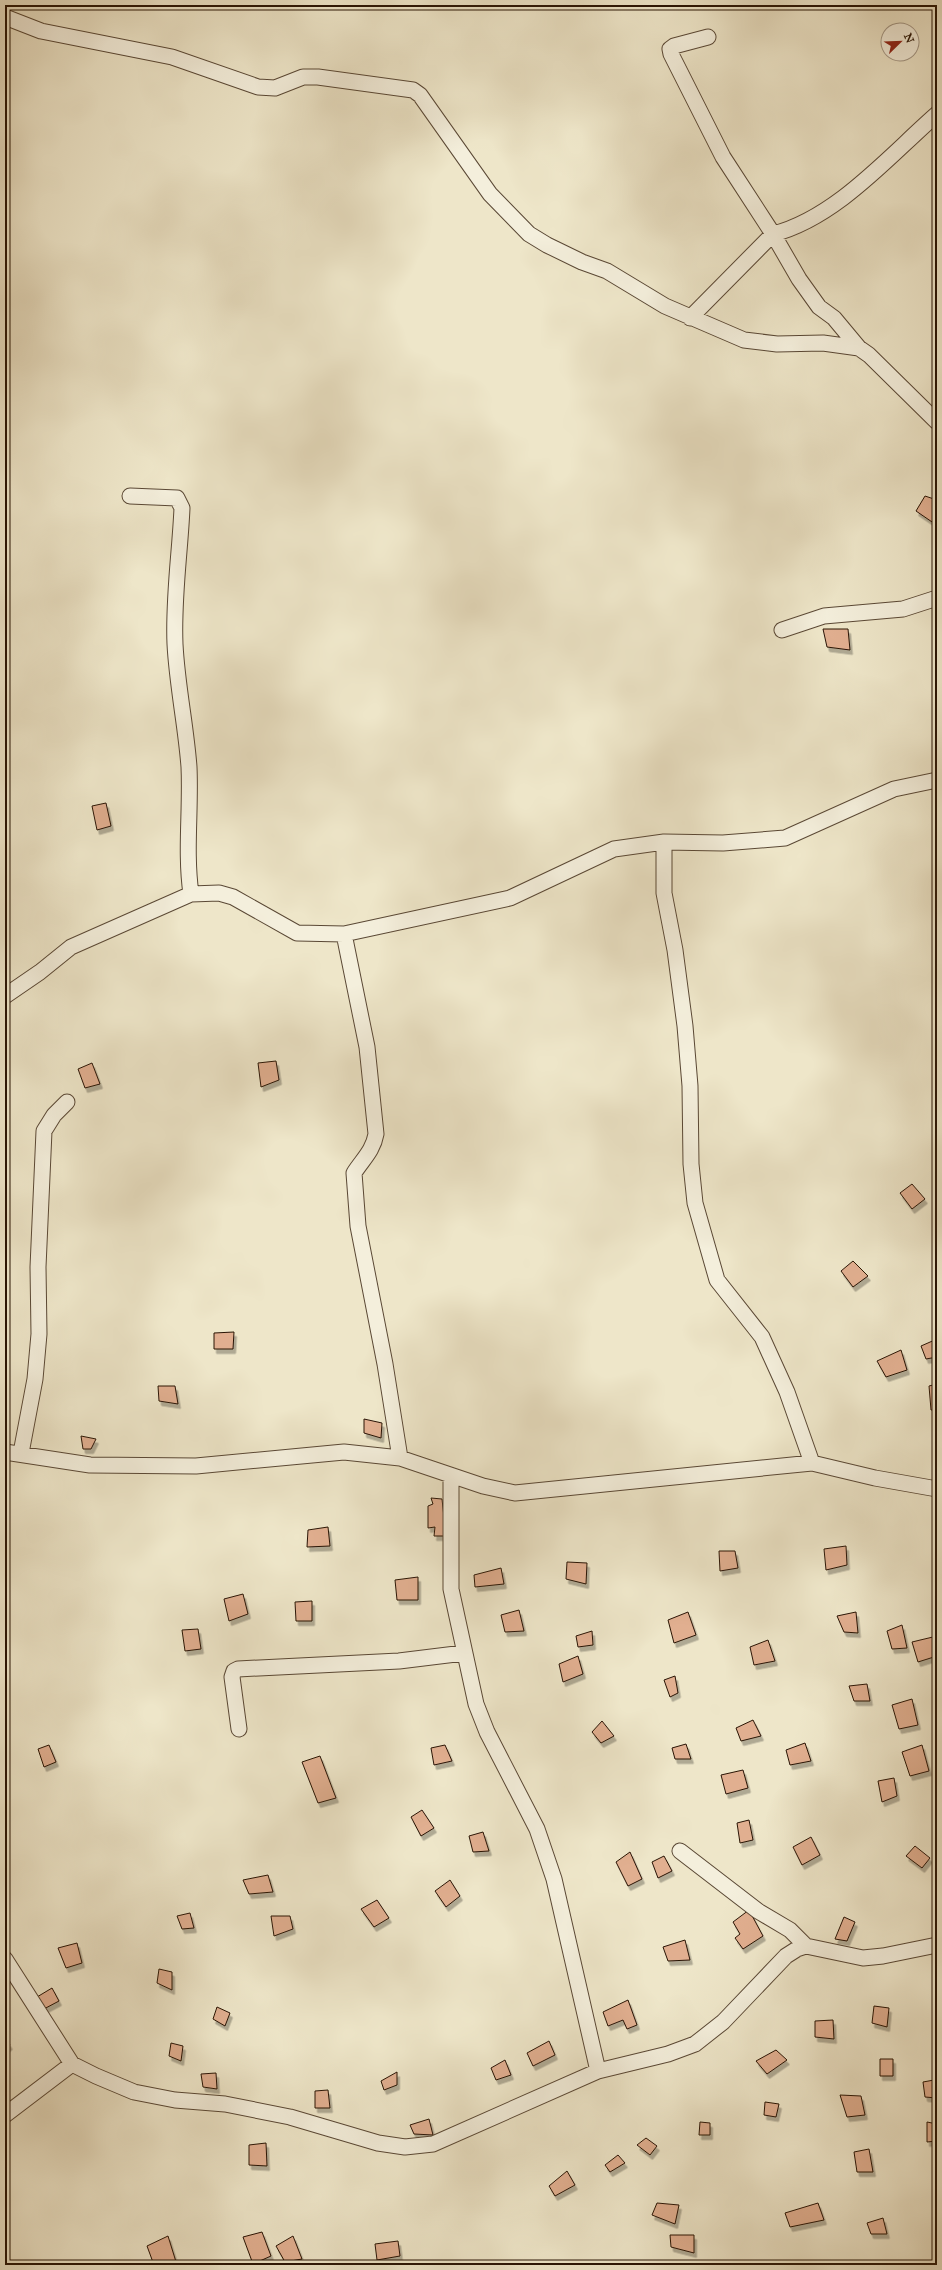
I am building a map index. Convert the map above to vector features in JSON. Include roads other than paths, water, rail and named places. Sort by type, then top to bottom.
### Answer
[{"type":"street","points":[[5,18],[40,31],[172,57],[258,86],[275,88],[303,77],[318,77],[413,90],[420,95],[490,194],[529,234],[547,245],[582,262],[607,271],[665,306],[744,340],[777,344],[823,343],[859,348]]},
{"type":"street","points":[[708,37],[674,46],[670,49],[671,54],[723,157],[773,234],[811,297],[819,307],[844,328],[859,348],[869,355],[937,422]]},
{"type":"street","points":[[690,318],[773,234],[788,229],[849,194],[937,114]]},
{"type":"street","points":[[130,496],[177,498],[182,508],[175,603],[175,644],[189,768],[190,823],[188,872],[191,894]]},
{"type":"street","points":[[782,630],[824,616],[903,609],[937,598]]},
{"type":"street","points":[[5,996],[40,972],[71,947],[191,894],[219,893],[233,897],[297,933],[344,934],[510,898],[614,849],[664,842],[724,843],[785,838],[894,789],[937,780]]},
{"type":"street","points":[[664,842],[664,893],[675,950],[685,1026],[690,1086],[691,1164],[695,1203],[717,1280],[762,1337],[787,1392],[812,1463]]},
{"type":"street","points":[[344,934],[367,1047],[376,1134],[374,1145],[369,1155],[354,1173],[358,1226],[385,1364],[400,1458]]},
{"type":"street","points":[[21,1453],[35,1379],[39,1334],[38,1267],[44,1131],[54,1115],[68,1102]]},
{"type":"street","points":[[5,1452],[21,1453],[90,1465],[196,1466],[344,1452],[400,1458],[451,1476],[515,1494],[812,1463],[875,1478],[937,1489]]},
{"type":"street","points":[[451,1476],[451,1588],[476,1704],[486,1732],[537,1830],[545,1851],[554,1879],[598,2071]]},
{"type":"street","points":[[239,1729],[232,1677],[234,1671],[238,1669],[399,1661],[464,1653]]},
{"type":"street","points":[[680,1851],[758,1911],[790,1930],[806,1946],[863,1958],[884,1956],[937,1944]]},
{"type":"street","points":[[5,1959],[72,2064],[134,2092],[175,2100],[226,2104],[290,2117],[378,2143],[405,2148],[433,2144],[598,2071],[668,2054],[695,2044],[723,2022],[786,1956],[806,1946]]},
{"type":"street","points":[[5,2115],[72,2064]]}]
